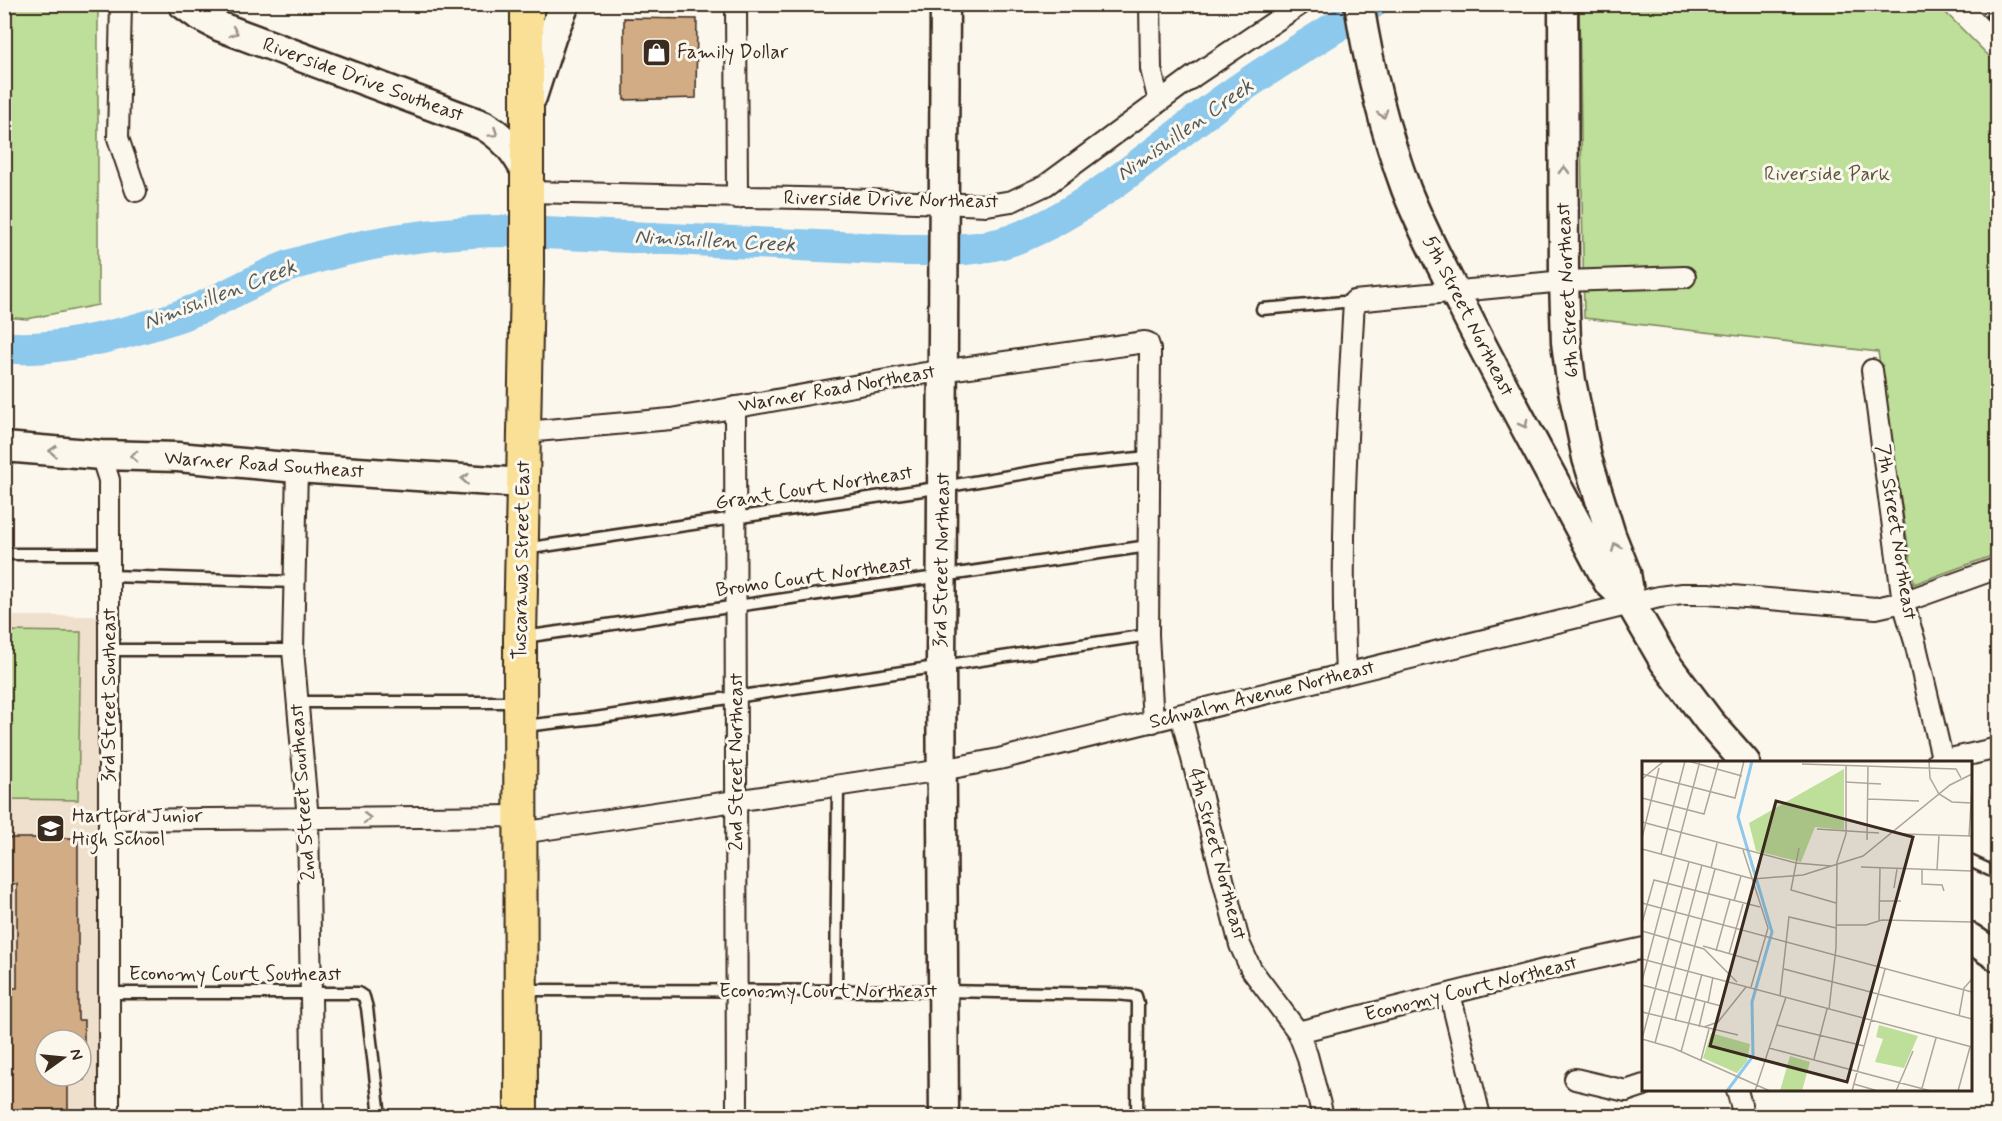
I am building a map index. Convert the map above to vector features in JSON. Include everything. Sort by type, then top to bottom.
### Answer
[{"type":"main road","name":"Tuscarawas Street East","points":[[521,1116],[520,638],[527,278],[527,4]]},
{"type":"street","points":[[121,4],[118,138],[136,191]]},
{"type":"street","name":"Riverside Drive Southeast","points":[[183,4],[221,27],[483,125],[509,144],[527,191]]},
{"type":"street","points":[[527,123],[543,59],[565,4]]},
{"type":"street","points":[[736,4],[737,198]]},
{"type":"street","name":"3rd Street Northeast","points":[[944,1116],[942,576],[945,4]]},
{"type":"street","points":[[1150,4],[1150,69],[1159,102]]},
{"type":"street","name":"Riverside Drive Northeast","points":[[527,191],[737,198],[945,210],[1012,201],[1035,192],[1078,163],[1194,76],[1301,4]]},
{"type":"street","name":"5th Street Northeast","points":[[1359,4],[1368,57],[1407,191],[1419,221],[1491,364],[1608,582],[1631,604]]},
{"type":"street","name":"6th Street Northeast","points":[[1563,4],[1566,342],[1578,420],[1598,496],[1626,573],[1631,604]]},
{"type":"street","points":[[1346,674],[1343,602],[1344,480],[1354,301],[1564,281],[1685,277]]},
{"type":"street","name":"Warner Road Northeast","points":[[525,432],[671,419],[944,371],[1145,342],[1148,343],[1150,349],[1148,458]]},
{"type":"street","name":"7th Street Northeast","points":[[1872,370],[1903,602],[1915,642],[1941,761]]},
{"type":"street","name":"2nd Street Northeast","points":[[735,407],[737,1116]]},
{"type":"street","name":"Warner Road Southeast","points":[[4,447],[102,455],[178,457],[297,468],[523,483]]},
{"type":"street","name":"3rd Street Southeast","points":[[102,455],[109,480],[109,1116]]},
{"type":"street","points":[[1148,458],[1148,635],[1153,722]]},
{"type":"street","name":"2nd Street Southeast","points":[[297,468],[293,650],[308,819],[313,1116]]},
{"type":"street","name":"Schwalm Avenue Northeast","points":[[109,820],[308,819],[520,824],[737,801],[942,770],[999,759],[1631,604],[1682,594],[1876,608],[1903,602],[1998,568]]},
{"type":"street","points":[[1631,604],[1664,660],[1709,721],[1744,761]]},
{"type":"street","name":"4th Street Northeast","points":[[1181,716],[1240,945],[1251,969],[1298,1032],[1307,1055],[1323,1116]]},
{"type":"street","points":[[1945,761],[1998,748]]},
{"type":"street","points":[[1972,939],[1998,957]]},
{"type":"street","name":"Economy Court Northeast","points":[[1298,1032],[1642,948]]},
{"type":"street","points":[[1450,994],[1480,1116]]},
{"type":"street","points":[[1575,1079],[1626,1091],[1642,1086]]},
{"type":"street","points":[[1738,1091],[1744,1116]]},
{"type":"lane","points":[[1262,309],[1354,301]]},
{"type":"lane","name":"Grant Court Northeast","points":[[521,549],[734,519],[1080,464],[1148,458]]},
{"type":"lane","name":"Bromo Court Northeast","points":[[520,638],[1148,546]]},
{"type":"lane","points":[[4,554],[109,554]]},
{"type":"lane","points":[[110,576],[294,582]]},
{"type":"lane","points":[[298,702],[520,715],[736,696],[1148,635]]},
{"type":"lane","points":[[109,650],[293,650]]},
{"type":"lane","points":[[836,991],[838,786]]},
{"type":"lane","points":[[1972,861],[1998,874]]},
{"type":"lane","name":"Economy Court Northeast","points":[[521,990],[944,991],[1136,996],[1138,1003],[1137,1116]]},
{"type":"lane","name":"Economy Court Southeast","points":[[108,993],[351,992],[361,995],[367,1008],[380,1116]]},
{"type":"shaded area","name":"Hartford Junior High School","points":[[4,616],[98,616],[99,1116],[5,1116]]},
{"type":"green space","points":[[5,4],[98,5],[98,305],[27,319],[5,317]]},
{"type":"green space","name":"Riverside Park","points":[[1579,5],[1938,5],[1997,64],[1997,554],[1914,584],[1878,352],[1584,318]]},
{"type":"green space","points":[[5,631],[81,632],[78,800],[5,799]]},
{"type":"building","points":[[624,18],[697,19],[696,98],[624,100]]},
{"type":"building","points":[[4,838],[78,838],[78,1020],[84,1020],[84,1028],[33,1028],[33,1088],[68,1088],[68,1116],[4,1116],[4,988],[17,988],[17,884],[4,884]]},
{"type":"waterway","name":"Nimishillen Creek","points":[[4,347],[50,347],[104,338],[180,316],[271,274],[321,256],[372,244],[449,233],[502,231],[903,250],[958,249],[999,244],[1041,228],[1096,195],[1243,86],[1371,4]]},
{"type":"railway","points":[[1976,4],[1998,27]]},
{"type":"railway","points":[[1988,4],[1998,14]]},
{"type":"place","name":"Family Dollar","points":[[656,52]]},
{"type":"place","name":"Hartford Junior High School","points":[[51,828]]}]
